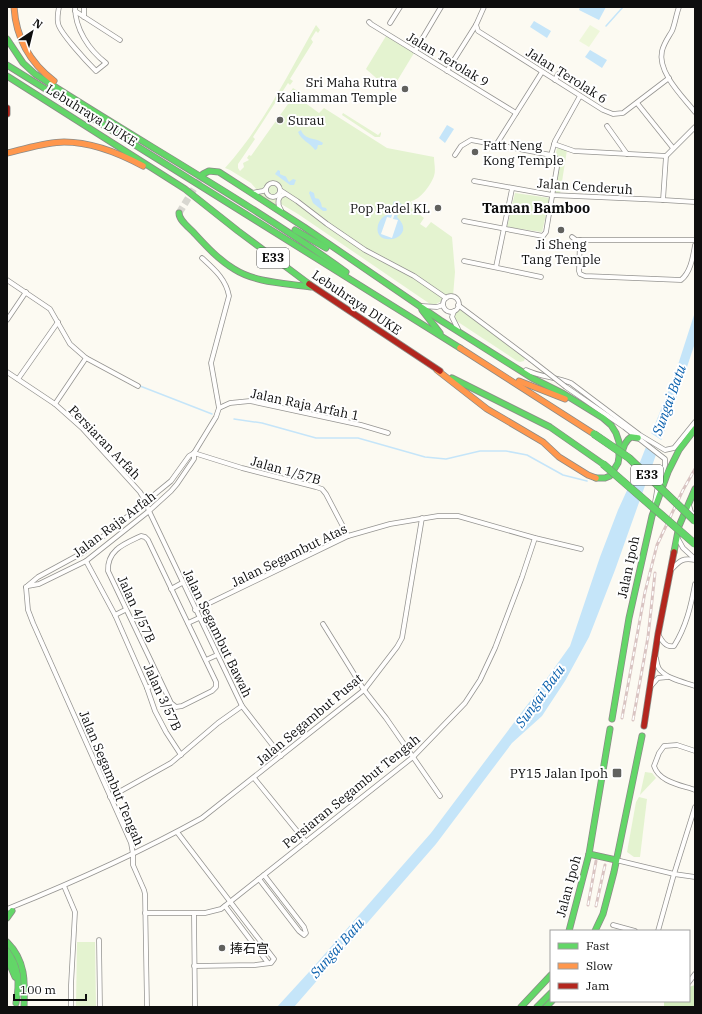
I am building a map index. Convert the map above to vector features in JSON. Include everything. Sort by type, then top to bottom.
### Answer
[{"type":"main road","points":[[14,7],[16,25],[23,46],[29,57],[39,69],[51,80],[176,162]]},
{"type":"main road","points":[[7,39],[23,63],[35,74],[149,146],[263,214],[363,268]]},
{"type":"main road","name":"Lebuhraya DUKE","points":[[7,65],[494,369],[594,434],[629,458],[695,521]]},
{"type":"main road","name":"Lebuhraya DUKE","points":[[7,76],[185,189],[244,236],[314,288],[436,370],[550,427],[567,438],[626,483],[695,544]]},
{"type":"main road","points":[[59,97],[149,146]]},
{"type":"main road","points":[[7,108],[7,114]]},
{"type":"main road","points":[[7,153],[63,142],[97,146],[130,159],[185,189]]},
{"type":"main road","points":[[203,174],[207,171],[216,170],[463,334],[532,378],[564,394],[603,418],[611,425],[619,442],[618,463],[610,476]]},
{"type":"main road","points":[[179,213],[179,217],[183,222],[222,260],[237,271],[252,277],[314,288]]},
{"type":"main road","points":[[263,214],[318,251],[386,302]]},
{"type":"main road","points":[[420,306],[428,319],[450,342]]},
{"type":"main road","points":[[494,369],[535,388],[568,400],[586,410],[610,427],[617,436],[619,442]]},
{"type":"main road","points":[[436,370],[487,409],[543,442],[564,460],[596,478],[605,478],[614,473],[620,464],[626,441],[630,437],[639,436]]},
{"type":"main road","name":"Jalan Ipoh","points":[[612,719],[629,618],[652,516],[668,472],[679,450],[695,429]]},
{"type":"main road","points":[[644,726],[658,634],[676,537],[679,526],[695,489]]},
{"type":"main road","name":"Jalan Ipoh","points":[[569,930],[589,854],[610,729]]},
{"type":"main road","points":[[595,930],[603,914],[616,860],[642,736]]},
{"type":"main road","points":[[589,854],[616,860]]},
{"type":"main road","points":[[7,941],[19,976],[16,1005]]},
{"type":"main road","points":[[11,950],[22,963],[24,971],[24,1007]]},
{"type":"main road","points":[[7,958],[13,970],[16,982],[16,1005]]},
{"type":"main road","points":[[521,1007],[550,976]]},
{"type":"main road","points":[[537,1007],[550,994]]},
{"type":"street","points":[[59,7],[59,28],[96,71],[106,63],[97,57],[85,39],[80,30],[75,9]]},
{"type":"street","points":[[84,7],[84,17]]},
{"type":"street","points":[[390,23],[400,7]]},
{"type":"street","points":[[415,51],[441,7]]},
{"type":"street","points":[[447,71],[476,25],[484,7]]},
{"type":"street","points":[[678,7],[672,29],[665,43],[661,56],[663,67],[669,78],[695,112]]},
{"type":"street","points":[[75,9],[84,17],[120,40]]},
{"type":"street","name":"Jalan Terolak 9","points":[[369,22],[516,113]]},
{"type":"street","name":"Jalan Terolak 6","points":[[476,25],[478,31],[580,96],[613,114],[623,113],[669,78]]},
{"type":"street","points":[[496,145],[542,72]]},
{"type":"street","points":[[555,80],[558,74]]},
{"type":"street","points":[[551,155],[554,144],[580,96]]},
{"type":"street","points":[[637,103],[673,148]]},
{"type":"street","points":[[607,126],[627,154]]},
{"type":"street","points":[[663,200],[666,156],[695,127]]},
{"type":"street","points":[[455,155],[461,146],[471,140],[551,155],[558,161],[546,232],[541,237],[464,221]]},
{"type":"street","points":[[554,144],[574,151],[666,156]]},
{"type":"street","name":"Jalan Cenderuh","points":[[474,181],[552,196],[695,202]]},
{"type":"street","points":[[252,193],[257,193],[266,189],[268,185],[274,183],[279,186],[277,204],[283,214]]},
{"type":"street","points":[[266,189],[270,195],[274,196],[279,192]]},
{"type":"street","points":[[496,267],[505,230],[512,189]]},
{"type":"street","points":[[279,192],[286,194],[326,224],[365,250],[414,276],[446,298],[456,298],[458,306],[566,387],[639,436],[666,450],[674,448],[695,422]]},
{"type":"street","points":[[277,204],[281,195],[286,194]]},
{"type":"street","points":[[572,237],[573,239],[580,240],[695,240]]},
{"type":"street","points":[[580,240],[579,272],[583,276],[679,280],[684,278],[687,273],[692,260],[695,244]]},
{"type":"street","points":[[202,258],[224,280],[228,288],[229,296],[211,363],[219,408]]},
{"type":"street","points":[[464,261],[541,277]]},
{"type":"street","points":[[7,281],[50,309],[70,344],[86,358],[138,386]]},
{"type":"street","points":[[7,320],[26,292]]},
{"type":"street","points":[[443,305],[446,298]]},
{"type":"street","points":[[420,306],[433,307],[443,305]]},
{"type":"street","points":[[443,305],[447,311],[454,311]]},
{"type":"street","points":[[458,306],[452,317],[463,334]]},
{"type":"street","points":[[18,379],[58,322]]},
{"type":"street","points":[[55,404],[86,358]]},
{"type":"street","points":[[510,363],[535,374],[563,379],[571,383],[639,436],[662,456],[666,462],[658,485],[652,516]]},
{"type":"street","name":"Persiaran Arfah","points":[[7,372],[55,404],[82,428],[140,492],[146,502]]},
{"type":"street","name":"Jalan Raja Arfah 1","points":[[219,408],[230,403],[250,401],[361,425],[388,433]]},
{"type":"street","name":"Jalan Raja Arfah","points":[[26,587],[38,577],[84,552],[172,480],[189,456],[194,453],[216,417],[219,408]]},
{"type":"street","name":"Jalan Raja Arfah","points":[[26,587],[39,584],[86,561],[172,491],[194,459],[194,453]]},
{"type":"street","name":"Jalan 1/57B","points":[[194,453],[242,468],[316,486],[322,489],[348,536]]},
{"type":"street","name":"Jalan Segambut Bawah","points":[[146,502],[148,511],[242,706],[281,756]]},
{"type":"street","points":[[689,503],[690,510],[695,516]]},
{"type":"street","name":"Jalan Segambut Atas","points":[[195,610],[348,536],[390,524],[422,518],[458,516],[535,538],[581,549]]},
{"type":"street","name":"Jalan Segambut Pusat","points":[[28,901],[133,854],[202,818],[364,690],[397,647],[402,638],[422,518]]},
{"type":"street","name":"Jalan 4/57B","points":[[141,536],[146,537],[206,660],[216,682],[216,687],[212,691],[182,706],[176,706],[171,703],[125,610],[108,571],[108,560],[121,545],[141,536]]},
{"type":"street","points":[[676,537],[683,548],[695,559]]},
{"type":"street","name":"Persiaran Segambut Tengah","points":[[145,913],[194,914],[216,911],[225,906],[413,757],[465,702],[480,680],[511,607],[535,538]]},
{"type":"street","points":[[670,572],[678,562],[687,559],[695,559]]},
{"type":"street","name":"Jalan 3/57B","points":[[86,561],[115,615],[147,688],[155,711],[166,732],[181,755]]},
{"type":"street","points":[[171,589],[182,583]]},
{"type":"street","points":[[658,634],[663,642],[671,647],[674,646],[685,625],[691,606],[695,584]]},
{"type":"street","name":"Jalan Segambut Tengah","points":[[26,587],[28,610],[33,623],[131,843],[133,865],[144,890],[147,1007]]},
{"type":"street","points":[[115,615],[125,610]]},
{"type":"street","points":[[188,623],[199,618]]},
{"type":"street","points":[[322,624],[364,690],[440,796]]},
{"type":"street","points":[[655,654],[660,670],[674,678],[695,686]]},
{"type":"street","points":[[206,660],[217,655]]},
{"type":"street","points":[[650,688],[658,678],[674,678]]},
{"type":"street","points":[[147,688],[160,681]]},
{"type":"street","points":[[110,797],[163,768],[181,755],[218,723],[242,706]]},
{"type":"street","points":[[695,751],[677,745],[664,746],[659,753],[654,766],[658,774],[663,778],[695,790]]},
{"type":"street","points":[[254,778],[306,842]]},
{"type":"street","points":[[658,930],[695,807]]},
{"type":"street","points":[[177,832],[274,959],[268,964],[194,966]]},
{"type":"street","points":[[616,860],[674,874],[695,877]]},
{"type":"street","points":[[259,879],[299,931],[304,934],[306,933],[304,927],[264,875]]},
{"type":"street","points":[[64,886],[75,912],[71,1007]]},
{"type":"street","points":[[9,913],[28,901]]},
{"type":"street","points":[[9,913],[28,901]]},
{"type":"street","points":[[225,906],[268,964]]},
{"type":"street","points":[[194,914],[195,1007]]},
{"type":"street","points":[[613,925],[631,930]]},
{"type":"street","points":[[99,940],[100,1007]]},
{"type":"street","points":[[690,980],[695,974]]},
{"type":"green space","points":[[316,25],[320,30],[318,33],[316,31],[311,39],[313,42],[290,79],[293,81],[290,85],[288,83],[253,137],[255,139],[238,164],[238,168],[240,171],[244,167],[243,163],[249,160],[247,158],[249,155],[251,156],[293,97],[289,94],[293,88],[307,97],[304,102],[319,113],[324,108],[387,148],[434,157],[435,171],[433,180],[428,188],[418,198],[411,201],[412,204],[410,207],[424,218],[420,224],[426,228],[431,222],[452,237],[455,272],[453,296],[446,298],[433,306],[298,214],[276,201],[277,207],[259,194],[263,192],[258,191],[251,183],[225,168],[239,152],[263,117]]},
{"type":"green space","points":[[590,25],[600,31],[589,47],[579,41]]},
{"type":"green space","points":[[386,36],[414,53],[391,91],[366,69]]},
{"type":"green space","points":[[343,113],[378,135],[381,132],[380,137],[375,137],[342,115]]},
{"type":"green space","points":[[557,148],[567,150],[560,194],[557,194],[555,191],[560,160],[556,153]]},
{"type":"green space","points":[[515,193],[550,198],[542,232],[507,227]]},
{"type":"green space","points":[[459,308],[524,354],[524,361],[517,361],[455,320],[455,312]]},
{"type":"green space","points":[[645,772],[652,773],[656,778],[640,795]]},
{"type":"green space","points":[[639,797],[647,799],[640,857],[634,857],[627,852],[636,802]]},
{"type":"green space","points":[[77,942],[95,942],[96,1007],[76,1007]]},
{"type":"green space","points":[[695,985],[695,1007],[664,1007],[664,1002],[690,1002],[690,987]]},
{"type":"water","points":[[580,7],[606,7],[599,20],[579,10]]},
{"type":"water","points":[[534,21],[551,31],[547,38],[530,27]]},
{"type":"water","points":[[590,50],[607,60],[602,68],[585,57]]},
{"type":"water","points":[[447,125],[454,129],[445,143],[439,138]]},
{"type":"water","points":[[301,130],[305,136],[320,141],[323,143],[322,145],[318,145],[317,149],[315,150],[299,135],[298,132]]},
{"type":"water","points":[[278,170],[280,171],[280,174],[286,177],[289,182],[293,179],[296,180],[294,185],[290,185],[275,174]]},
{"type":"water","points":[[310,191],[314,193],[315,198],[319,199],[322,207],[326,208],[326,211],[323,211],[313,203],[309,193]]},
{"type":"water","points":[[394,201],[402,204],[397,217],[403,225],[403,231],[400,236],[394,239],[387,239],[378,233],[378,225],[382,218],[389,214]]},
{"type":"water","name":"Sungai Batu","points":[[695,312],[695,343],[684,376],[615,570],[589,637],[565,681],[542,716],[512,743],[436,844],[294,1007],[277,1007],[431,833],[570,646],[600,557],[675,374]]},
{"type":"pier","points":[[397,201],[399,202],[393,219],[398,220],[392,238],[381,234],[387,217],[391,218]]},
{"type":"pier","points":[[649,432],[663,441],[658,454],[644,445]]},
{"type":"waterway","points":[[606,26],[623,7]]},
{"type":"waterway","points":[[140,386],[212,414]]},
{"type":"waterway","points":[[234,419],[262,423],[316,438],[358,438],[425,457],[446,459],[480,451],[506,451],[527,455],[563,475],[587,481]]},
{"type":"tunnel","points":[[179,213],[200,179]]},
{"type":"railway","points":[[622,718],[645,592],[657,545],[683,490],[695,469]]},
{"type":"railway","points":[[633,720],[648,637],[655,573]]},
{"type":"railway","points":[[588,905],[596,861]]},
{"type":"railway","points":[[596,906],[605,865]]},
{"type":"traffic: fast","points":[[7,39],[23,63],[35,74],[231,195],[346,272]]},
{"type":"traffic: fast","points":[[7,65],[460,348]]},
{"type":"traffic: fast","points":[[7,76],[185,189],[309,284]]},
{"type":"traffic: fast","points":[[203,174],[209,171],[219,172],[304,227],[440,320],[532,378],[564,394],[603,418],[611,425],[616,433],[619,442],[619,457],[618,463],[610,476],[605,478],[596,478]]},
{"type":"traffic: fast","points":[[179,213],[179,216],[183,222],[223,262],[234,269],[243,274],[261,280],[311,287]]},
{"type":"traffic: fast","points":[[295,230],[326,248]]},
{"type":"traffic: fast","points":[[422,310],[440,333]]},
{"type":"traffic: fast","points":[[452,378],[550,427],[603,464]]},
{"type":"traffic: fast","points":[[612,719],[629,618],[652,516],[668,472],[679,450],[695,429]]},
{"type":"traffic: fast","points":[[594,434],[629,458],[695,521]]},
{"type":"traffic: fast","points":[[622,454],[627,440],[631,437],[638,438]]},
{"type":"traffic: fast","points":[[603,464],[695,544]]},
{"type":"traffic: fast","points":[[674,552],[679,526],[695,489]]},
{"type":"traffic: fast","points":[[569,930],[589,854],[610,729]]},
{"type":"traffic: fast","points":[[595,930],[603,914],[614,872],[642,736]]},
{"type":"traffic: fast","points":[[589,854],[616,860]]},
{"type":"traffic: fast","points":[[7,918],[12,911]]},
{"type":"traffic: fast","points":[[7,942],[13,949],[21,964],[24,980],[24,1007]]},
{"type":"traffic: fast","points":[[7,951],[14,963],[18,976],[16,1003]]},
{"type":"traffic: fast","points":[[7,958],[15,977]]},
{"type":"traffic: fast","points":[[521,1007],[550,976]]},
{"type":"traffic: fast","points":[[537,1007],[550,994]]},
{"type":"traffic: fast","points":[[546,1007],[551,1002]]},
{"type":"traffic: slow","points":[[14,7],[15,18],[25,48],[37,66],[54,81]]},
{"type":"traffic: slow","points":[[7,153],[50,143],[74,142],[105,149],[143,166]]},
{"type":"traffic: slow","points":[[460,348],[594,434]]},
{"type":"traffic: slow","points":[[437,370],[487,409],[543,442],[559,457],[588,475],[596,478]]},
{"type":"traffic: slow","points":[[519,381],[565,399]]},
{"type":"traffic: jam","points":[[7,108],[7,114]]},
{"type":"traffic: jam","points":[[309,284],[440,371]]},
{"type":"traffic: jam","points":[[644,726],[658,634],[674,552]]},
{"type":"place","name":"Sri Maha Rutra Kaliamman Temple","points":[[405,89]]},
{"type":"place","name":"Surau","points":[[280,120]]},
{"type":"place","name":"Fatt Neng Kong Temple","points":[[475,152]]},
{"type":"place","name":"Pop Padel KL","points":[[438,208]]},
{"type":"place","name":"Ji Sheng Tang Temple","points":[[561,230]]},
{"type":"place","name":"PY15 Jalan Ipoh","points":[[617,773]]},
{"type":"place","name":"捧石宫","points":[[222,948]]},
{"type":"district","name":"Taman Bamboo","points":[[536,208]]}]
